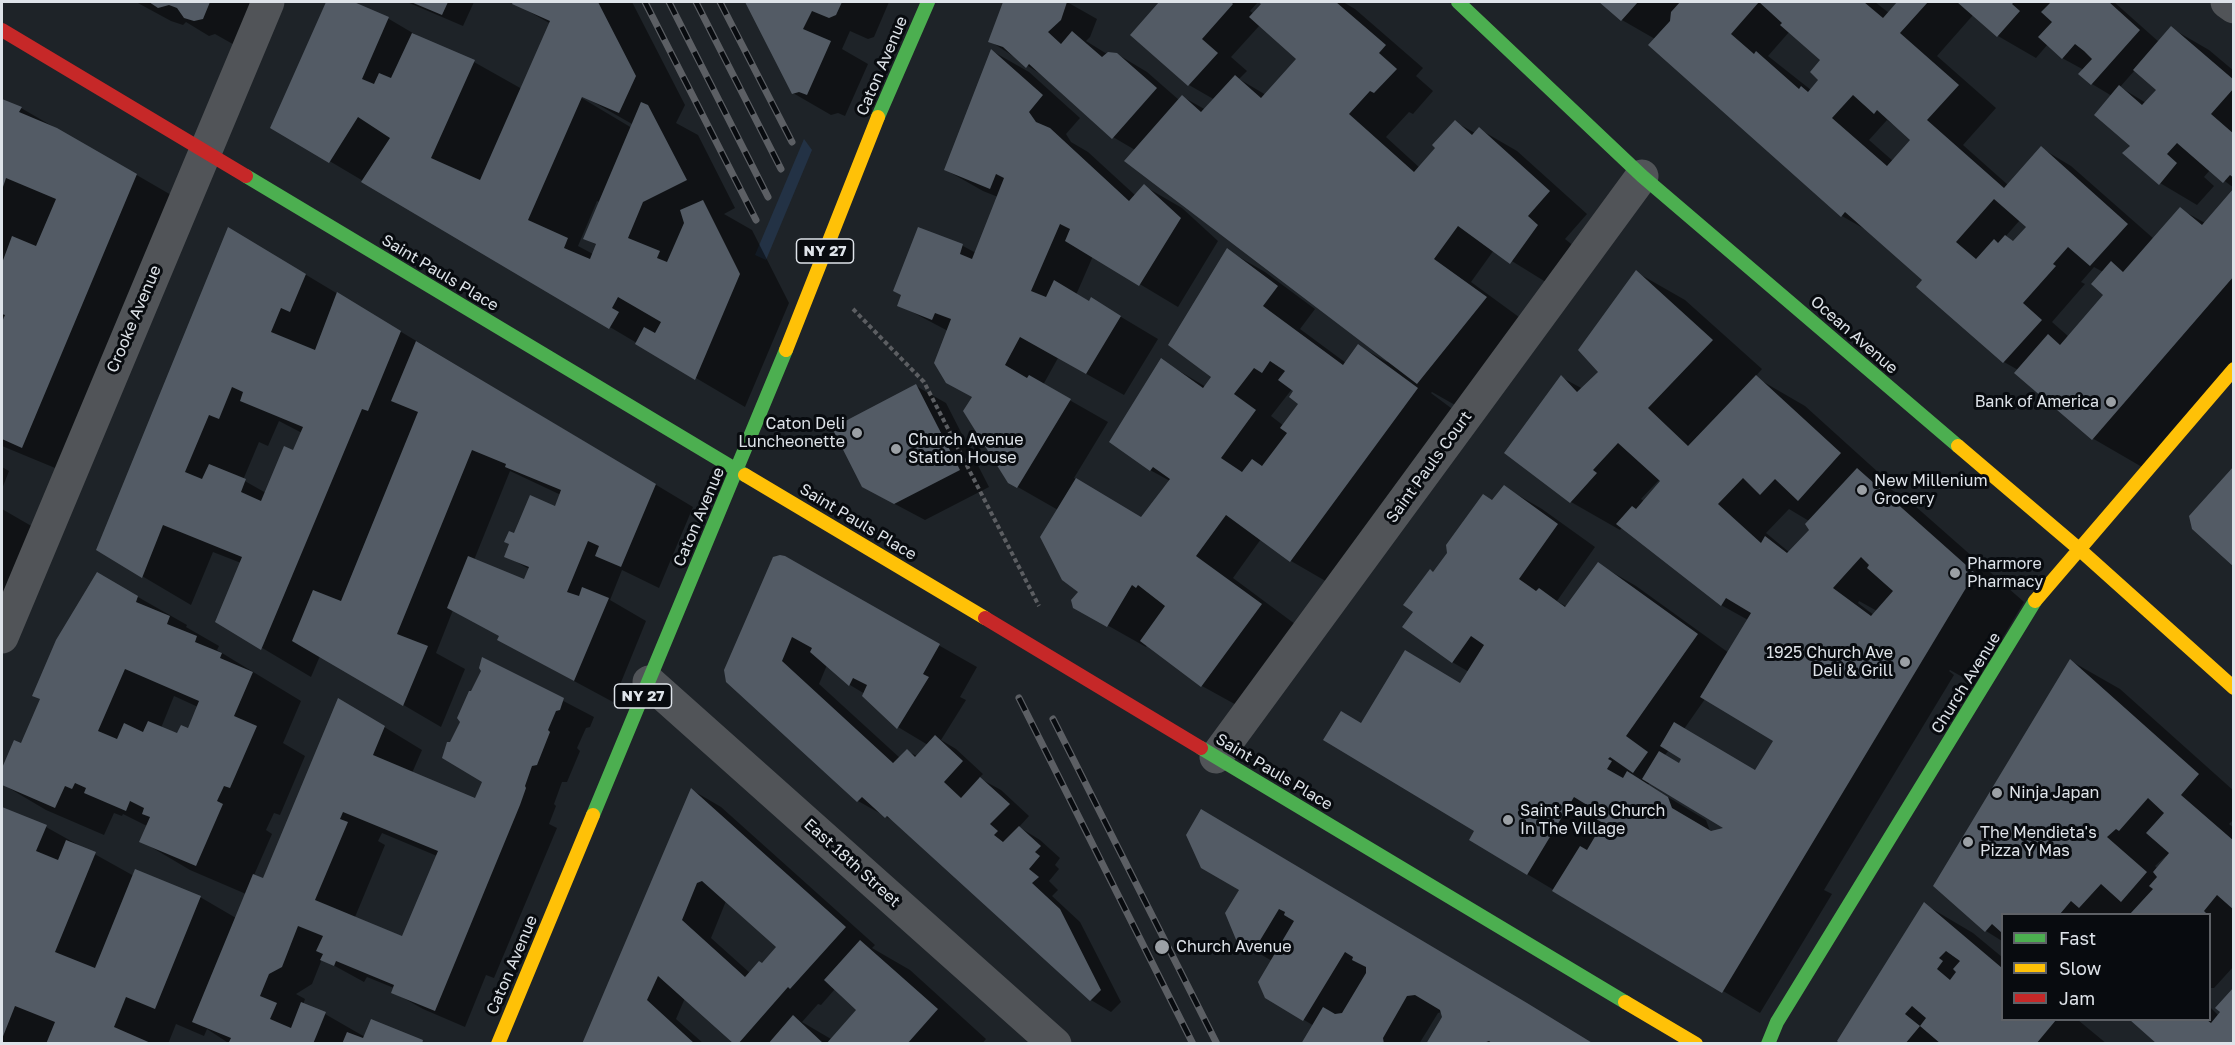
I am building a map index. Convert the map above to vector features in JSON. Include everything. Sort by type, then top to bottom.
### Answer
[{"type":"main road","name":"Caton Avenue","points":[[498,1044],[787,348],[863,153],[928,2]]},
{"type":"main road","name":"Ocean Avenue","points":[[1458,2],[1642,176],[2079,549],[2234,688]]},
{"type":"main road","name":"Saint Pauls Place","points":[[2,30],[1696,1044]]},
{"type":"main road","name":"Church Avenue","points":[[1768,1044],[1777,1022],[2039,594],[2234,369]]},
{"type":"street","name":"Crooke Avenue","points":[[2,637],[268,2]]},
{"type":"street","points":[[2227,2],[2234,7]]},
{"type":"street","name":"Saint Pauls Court","points":[[1216,757],[1642,176]]},
{"type":"street","name":"East 18th Street","points":[[649,682],[1055,1044]]},
{"type":"path","points":[[853,309],[924,382],[1039,606]]},
{"type":"shaded area","points":[[804,139],[812,150],[766,260],[755,255]]},
{"type":"building","points":[[149,2],[210,2],[203,19],[194,21],[184,18],[177,8],[169,5],[158,8]]},
{"type":"building","points":[[326,2],[354,2],[389,17],[362,79],[374,84],[379,73],[391,78],[412,33],[475,60],[431,158],[480,180],[550,21],[512,4],[513,2],[598,2],[636,76],[619,113],[582,97],[528,220],[568,238],[564,248],[590,259],[596,244],[583,239],[641,102],[648,105],[687,180],[643,202],[628,238],[660,251],[657,258],[667,262],[684,223],[680,210],[703,200],[740,274],[695,380],[635,344],[644,327],[655,333],[661,322],[618,297],[612,308],[619,312],[609,329],[361,182],[390,138],[358,117],[329,163],[270,128]]},
{"type":"building","points":[[411,2],[448,2],[442,15]]},
{"type":"building","points":[[745,2],[842,2],[836,15],[829,18],[812,11],[803,29],[831,41],[807,95],[799,92],[792,94]]},
{"type":"building","points":[[1003,2],[1067,2],[1061,20],[1048,32],[1061,44],[1072,31],[1102,57],[1108,52],[1117,53],[1157,88],[1112,139],[1029,64],[1026,68],[1003,47],[988,42]]},
{"type":"building","points":[[1159,2],[1231,2],[1233,4],[1202,39],[1218,53],[1188,86],[1130,35]]},
{"type":"building","points":[[1258,2],[1336,2],[1386,45],[1379,53],[1397,69],[1374,93],[1370,91],[1349,114],[1414,172],[1435,148],[1432,145],[1455,120],[1472,135],[1479,127],[1550,191],[1528,216],[1538,225],[1510,264],[1458,226],[1434,259],[1487,297],[1417,384],[1124,161],[1182,95],[1201,112],[1235,75],[1261,98],[1296,59],[1249,17],[1261,4]]},
{"type":"building","points":[[1599,2],[1638,2],[1621,21]]},
{"type":"building","points":[[1680,2],[1759,2],[1864,2],[1883,18],[1897,2],[1928,2],[1900,33],[1959,85],[1927,120],[2004,188],[2041,146],[2128,224],[2090,266],[2068,247],[2053,264],[2056,266],[2023,303],[2042,320],[2003,363],[1916,287],[1922,280],[1845,212],[1841,217],[1648,45],[1670,21],[1671,12]],"holes":[[[1759,2],[1782,23],[1780,25],[1820,60],[1810,72],[1818,80],[1808,92],[1801,86],[1799,89],[1756,51],[1754,54],[1731,34]],[[1853,95],[1874,114],[1877,110],[1910,140],[1887,166],[1832,118]],[[1994,199],[2026,227],[2013,241],[2005,235],[1998,243],[1994,239],[1976,259],[1956,242]]]},
{"type":"building","points":[[1957,2],[2014,2],[2012,4],[2020,11],[1997,37]]},
{"type":"building","points":[[2051,2],[2109,2],[2140,30],[2091,85],[2078,74],[2092,59],[2084,51],[2075,44],[2062,59],[2038,37],[2052,22],[2041,12]]},
{"type":"building","points":[[2171,26],[2234,80],[2234,88],[2211,114],[2234,134],[2234,178],[2230,175],[2223,183],[2177,143],[2167,154],[2177,163],[2159,185],[2122,153],[2130,146],[2094,115],[2119,85],[2142,105],[2156,90],[2133,70]]},
{"type":"building","points":[[991,49],[1043,95],[1029,112],[1036,122],[1050,128],[1129,201],[1144,184],[1181,218],[1139,286],[1065,241],[1070,229],[1060,224],[1031,291],[1046,297],[1054,280],[1089,301],[1091,297],[1121,316],[1086,374],[1020,337],[1005,365],[1027,378],[1029,375],[1071,399],[1017,488],[1008,483],[963,411],[972,397],[946,383],[934,363],[951,319],[935,313],[932,320],[897,306],[901,295],[893,291],[918,227],[963,244],[960,254],[972,259],[1004,178],[996,174],[990,189],[944,170]]},
{"type":"building","points":[[2,99],[22,107],[19,112],[57,128],[137,174],[22,448],[2,439],[2,322],[5,315],[2,314],[2,263],[12,236],[36,246],[56,199],[6,178],[2,190]]},
{"type":"building","points":[[2234,188],[2234,276],[2092,440],[2014,373],[2048,334],[2060,345],[2103,295],[2091,284],[2111,261],[2123,272],[2180,207],[2202,225]]},
{"type":"building","points":[[228,227],[306,274],[290,312],[281,308],[271,332],[315,350],[337,292],[401,331],[368,411],[362,409],[261,650],[215,622],[242,557],[163,525],[142,578],[96,550]],"holes":[[[232,387],[243,392],[240,401],[303,427],[293,450],[284,446],[261,501],[241,492],[246,479],[209,464],[202,479],[185,472],[209,415],[219,419]]]},
{"type":"building","points":[[1227,248],[1278,286],[1263,306],[1343,365],[1358,344],[1418,388],[1290,562],[1226,515],[1196,556],[1262,604],[1201,687],[1140,641],[1165,606],[1138,585],[1136,588],[1132,585],[1107,627],[1073,608],[1071,600],[1078,592],[1062,580],[1040,537],[1076,478],[1141,517],[1170,479],[1153,467],[1150,471],[1109,442],[1161,358],[1203,388],[1211,377],[1168,345]],"holes":[[[1270,361],[1285,371],[1278,380],[1293,391],[1289,397],[1298,404],[1280,428],[1287,433],[1262,466],[1252,459],[1242,472],[1221,458],[1256,410],[1234,394],[1254,368],[1262,373]]]},
{"type":"building","points":[[1636,270],[1713,340],[1648,408],[1688,446],[1756,375],[1841,453],[1798,501],[1775,479],[1760,495],[1743,478],[1718,504],[1761,543],[1765,536],[1787,553],[1809,530],[1805,524],[1857,468],[1975,573],[1722,993],[1552,891],[1580,846],[1587,850],[1603,823],[1593,817],[1597,811],[1574,797],[1527,875],[1469,840],[1474,831],[1323,740],[1341,711],[1361,723],[1405,650],[1460,683],[1484,645],[1471,636],[1452,663],[1402,627],[1413,612],[1403,605],[1430,569],[1433,572],[1447,553],[1446,545],[1483,494],[1492,500],[1504,485],[1558,524],[1519,579],[1536,591],[1539,588],[1565,607],[1598,562],[1698,634],[1626,736],[1648,752],[1633,773],[1610,757],[1608,759],[1612,761],[1607,769],[1623,778],[1627,771],[1668,797],[1672,808],[1711,831],[1723,828],[1642,779],[1659,751],[1679,763],[1681,759],[1660,746],[1674,722],[1755,770],[1773,741],[1700,697],[1751,613],[1726,598],[1721,606],[1616,524],[1632,506],[1636,509],[1660,481],[1618,443],[1593,470],[1597,473],[1570,503],[1504,453],[1561,375],[1577,392],[1598,372],[1578,350]],"holes":[[[1861,557],[1869,565],[1867,568],[1893,591],[1871,616],[1833,588]]]},
{"type":"building","points":[[416,341],[656,484],[621,567],[595,556],[599,546],[588,541],[567,592],[579,596],[582,587],[609,598],[574,681],[497,640],[499,636],[447,608],[468,556],[524,579],[529,567],[504,557],[509,544],[504,542],[509,531],[514,533],[530,495],[555,506],[561,490],[505,467],[506,464],[472,450],[397,634],[428,646],[403,706],[292,641],[313,590],[341,601],[418,412],[391,401]]},
{"type":"building","name":"Church Avenue Station House","points":[[916,384],[960,470],[894,504],[862,487],[832,428]]},
{"type":"building","points":[[2234,466],[2234,567],[2192,529],[2189,516]]},
{"type":"building","points":[[780,555],[940,644],[923,674],[929,677],[897,729],[862,696],[867,685],[853,678],[849,686],[810,652],[812,648],[792,637],[782,661],[893,763],[907,749],[915,757],[935,735],[963,761],[944,782],[961,798],[980,777],[1010,804],[990,824],[998,831],[994,835],[1003,842],[1019,826],[1041,846],[1035,852],[1040,856],[1029,869],[1039,877],[1032,883],[1060,909],[1101,990],[1090,1001],[887,816],[885,818],[862,797],[857,802],[726,682],[724,670],[773,557]]},
{"type":"building","points":[[97,572],[138,596],[136,602],[170,616],[167,624],[197,636],[195,642],[222,653],[220,658],[253,672],[234,716],[257,726],[230,788],[224,786],[217,801],[223,804],[196,866],[139,842],[150,817],[142,814],[144,808],[130,801],[126,811],[84,793],[86,788],[75,783],[72,789],[65,786],[55,808],[2,785],[2,768],[14,740],[21,743],[40,699],[32,696],[56,640]],"holes":[[[125,669],[199,701],[188,728],[181,725],[177,733],[148,721],[143,732],[124,723],[117,739],[98,731]]]},
{"type":"building","points":[[482,657],[564,698],[548,730],[550,732],[537,765],[532,766],[520,805],[435,1011],[391,993],[394,985],[336,961],[334,966],[320,960],[323,954],[316,951],[323,936],[298,926],[282,967],[269,974],[260,996],[277,1003],[270,1019],[291,1028],[301,1002],[326,1012],[313,1044],[228,1044],[231,1038],[192,1022],[253,874],[263,878],[338,698],[385,726],[373,755],[475,798],[482,782],[442,758],[447,742],[450,742],[460,722],[457,718],[469,691],[481,671],[479,668]],"holes":[[[343,812],[438,851],[402,936],[315,900],[348,822],[340,819]]]},
{"type":"building","points":[[2070,659],[2199,774],[2181,795],[2234,841],[2234,910],[2217,895],[2204,911],[2206,913],[2131,913],[2153,889],[2149,886],[2157,877],[2153,872],[2169,853],[2146,833],[2164,813],[2148,798],[2119,831],[2116,829],[2107,837],[2147,872],[2121,902],[2101,884],[2079,908],[2071,901],[2061,913],[2001,913],[2001,932],[1992,924],[1985,932],[1933,886]]},
{"type":"building","points":[[691,788],[846,927],[790,989],[788,987],[738,1044],[734,1044],[658,976],[647,1000],[695,1044],[582,1044]],"holes":[[[702,881],[776,947],[745,977],[682,920],[697,883]]]},
{"type":"building","points":[[2,807],[47,825],[36,851],[58,860],[66,840],[96,852],[55,952],[95,968],[135,869],[201,896],[155,1009],[126,997],[114,1027],[153,1044],[46,1044],[55,1022],[15,1006],[2,1039]]},
{"type":"building","points":[[1201,809],[1594,1044],[1493,1044],[1489,1041],[1481,1044],[1426,1044],[1442,1017],[1440,1010],[1415,995],[1407,996],[1383,1038],[1384,1044],[1301,1044],[1323,1007],[1335,1014],[1342,1013],[1366,973],[1366,967],[1352,960],[1353,957],[1345,952],[1303,1021],[1265,998],[1258,982],[1294,921],[1279,909],[1253,952],[1237,942],[1225,913],[1239,890],[1201,868],[1186,835]]},
{"type":"building","points":[[1924,902],[2001,967],[2001,1021],[2055,1021],[2036,1044],[1941,1044],[1920,1026],[1905,1044],[1840,1044],[1837,1041]],"holes":[[[1946,951],[1960,961],[1953,969],[1956,972],[1950,980],[1937,969],[1943,961],[1939,958]],[[1912,1006],[1926,1018],[1920,1026],[1905,1014]]]},
{"type":"building","points":[[860,940],[938,1009],[907,1044],[826,1044],[856,1010],[824,980]]},
{"type":"building","points":[[2234,987],[2234,1044],[2157,1044],[2131,1021],[2208,1021],[2211,1023],[2220,1012],[2215,1008]]},
{"type":"building","points":[[793,1015],[824,1044],[768,1044]]},
{"type":"building","points":[[371,1019],[423,1040],[422,1044],[342,1044],[347,1032],[363,1038]]},
{"type":"railway","points":[[645,2],[756,220]]},
{"type":"railway","points":[[669,2],[768,197]]},
{"type":"railway","points":[[696,2],[781,169]]},
{"type":"railway","points":[[720,2],[792,142]]},
{"type":"railway","points":[[1019,698],[1193,1044]]},
{"type":"railway","points":[[1053,719],[1217,1044]]},
{"type":"traffic: fast","points":[[878,117],[928,2]]},
{"type":"traffic: fast","points":[[1458,2],[1642,176],[1958,446]]},
{"type":"traffic: fast","points":[[246,176],[745,475]]},
{"type":"traffic: fast","points":[[593,815],[786,350]]},
{"type":"traffic: fast","points":[[1768,1044],[1777,1022],[2035,601]]},
{"type":"traffic: fast","points":[[1201,748],[1625,1002]]},
{"type":"traffic: slow","points":[[786,350],[878,117]]},
{"type":"traffic: slow","points":[[2035,601],[2234,369]]},
{"type":"traffic: slow","points":[[1958,446],[2079,549],[2234,688]]},
{"type":"traffic: slow","points":[[745,475],[985,618]]},
{"type":"traffic: slow","points":[[498,1044],[593,815]]},
{"type":"traffic: slow","points":[[1625,1002],[1696,1044]]},
{"type":"traffic: jam","points":[[2,30],[246,176]]},
{"type":"traffic: jam","points":[[985,618],[1201,748]]},
{"type":"place","name":"Bank of America","points":[[2111,402]]},
{"type":"place","name":"Caton Deli Luncheonette","points":[[857,433]]},
{"type":"place","name":"Church Avenue Station House","points":[[896,449]]},
{"type":"place","name":"New Millenium Grocery","points":[[1862,490]]},
{"type":"place","name":"Pharmore Pharmacy","points":[[1955,573]]},
{"type":"place","name":"1925 Church Ave Deli & Grill","points":[[1905,662]]},
{"type":"place","name":"Ninja Japan","points":[[1997,793]]},
{"type":"place","name":"Saint Pauls Church In The Village","points":[[1508,820]]},
{"type":"place","name":"The Mendieta's Pizza Y Mas","points":[[1968,842]]},
{"type":"place","name":"Church Avenue","points":[[1162,947]]}]
